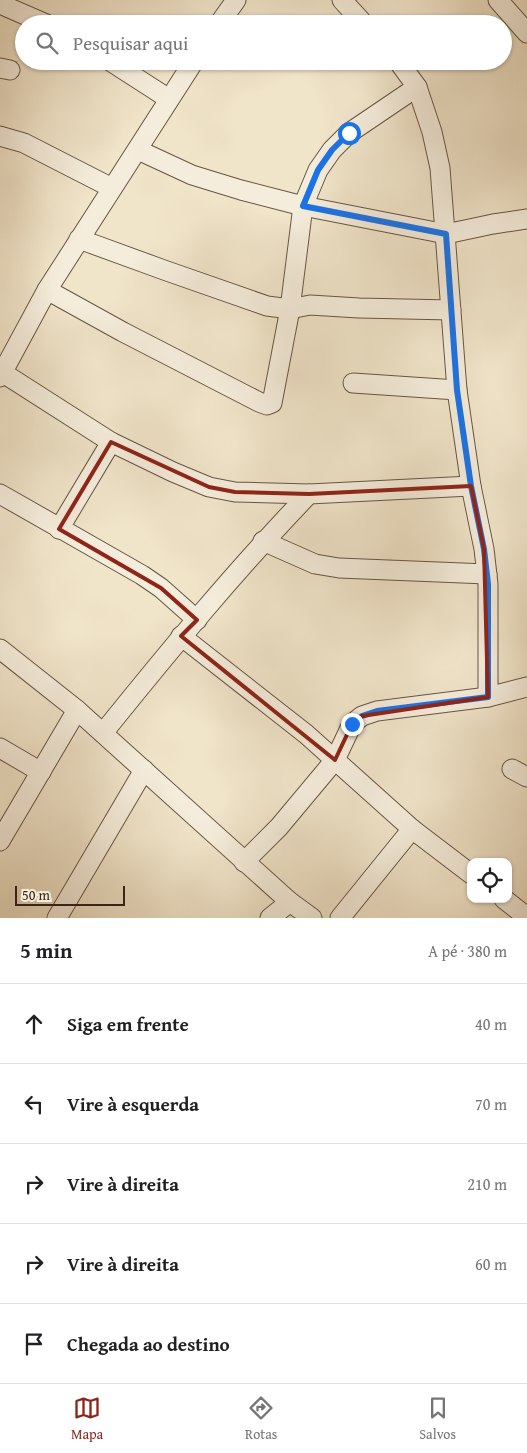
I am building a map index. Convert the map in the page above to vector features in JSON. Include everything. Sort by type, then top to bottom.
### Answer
[{"type":"street","points":[[225,15],[236,0]]},
{"type":"street","points":[[342,0],[356,15]]},
{"type":"street","points":[[504,2],[527,33]]},
{"type":"street","points":[[0,4],[25,15]]},
{"type":"street","points":[[124,70],[169,99]]},
{"type":"street","points":[[188,70],[47,290],[1,374],[111,442],[209,487],[235,492],[309,494],[471,486]]},
{"type":"street","points":[[405,70],[417,87],[432,132],[440,168],[457,390],[471,486],[484,549],[487,574],[488,697]]},
{"type":"street","points":[[47,290],[123,332],[267,404],[272,403],[290,309],[303,206],[318,170],[332,150],[349,133],[417,87]]},
{"type":"street","points":[[0,136],[32,147],[112,188]]},
{"type":"street","points":[[138,150],[192,175],[241,190],[303,206],[446,234],[527,219]]},
{"type":"street","points":[[79,239],[267,306],[290,309],[310,304],[358,308],[451,310]]},
{"type":"street","points":[[353,383],[457,390]]},
{"type":"street","points":[[60,529],[111,442]]},
{"type":"street","points":[[0,494],[142,575],[161,588],[197,620]]},
{"type":"street","points":[[103,732],[264,541],[309,494]]},
{"type":"street","points":[[264,541],[315,564],[339,568],[487,574]]},
{"type":"street","points":[[182,636],[306,734],[412,829],[467,871]]},
{"type":"street","points":[[0,650],[103,732],[244,862],[290,902],[312,918]]},
{"type":"street","points":[[244,862],[278,827],[335,760],[352,724],[362,716],[377,711],[488,697],[527,687]]},
{"type":"street","points":[[0,841],[77,710]]},
{"type":"street","points":[[0,748],[41,772]]},
{"type":"street","points":[[57,918],[144,770]]},
{"type":"street","points":[[340,918],[412,829]]},
{"type":"street","points":[[270,918],[290,902]]},
{"type":"street","points":[[509,903],[527,917]]},
{"type":"highlighted area","points":[[111,442],[209,487],[235,492],[309,494],[471,486],[484,549],[488,697],[362,716],[352,724],[335,760],[181,636],[197,620],[161,588],[59,529]]},
{"type":"route","points":[[349,133],[332,150],[318,170],[303,206],[446,234],[457,390],[471,486],[484,549],[488,584],[488,697],[377,711],[362,716],[352,724]]}]
